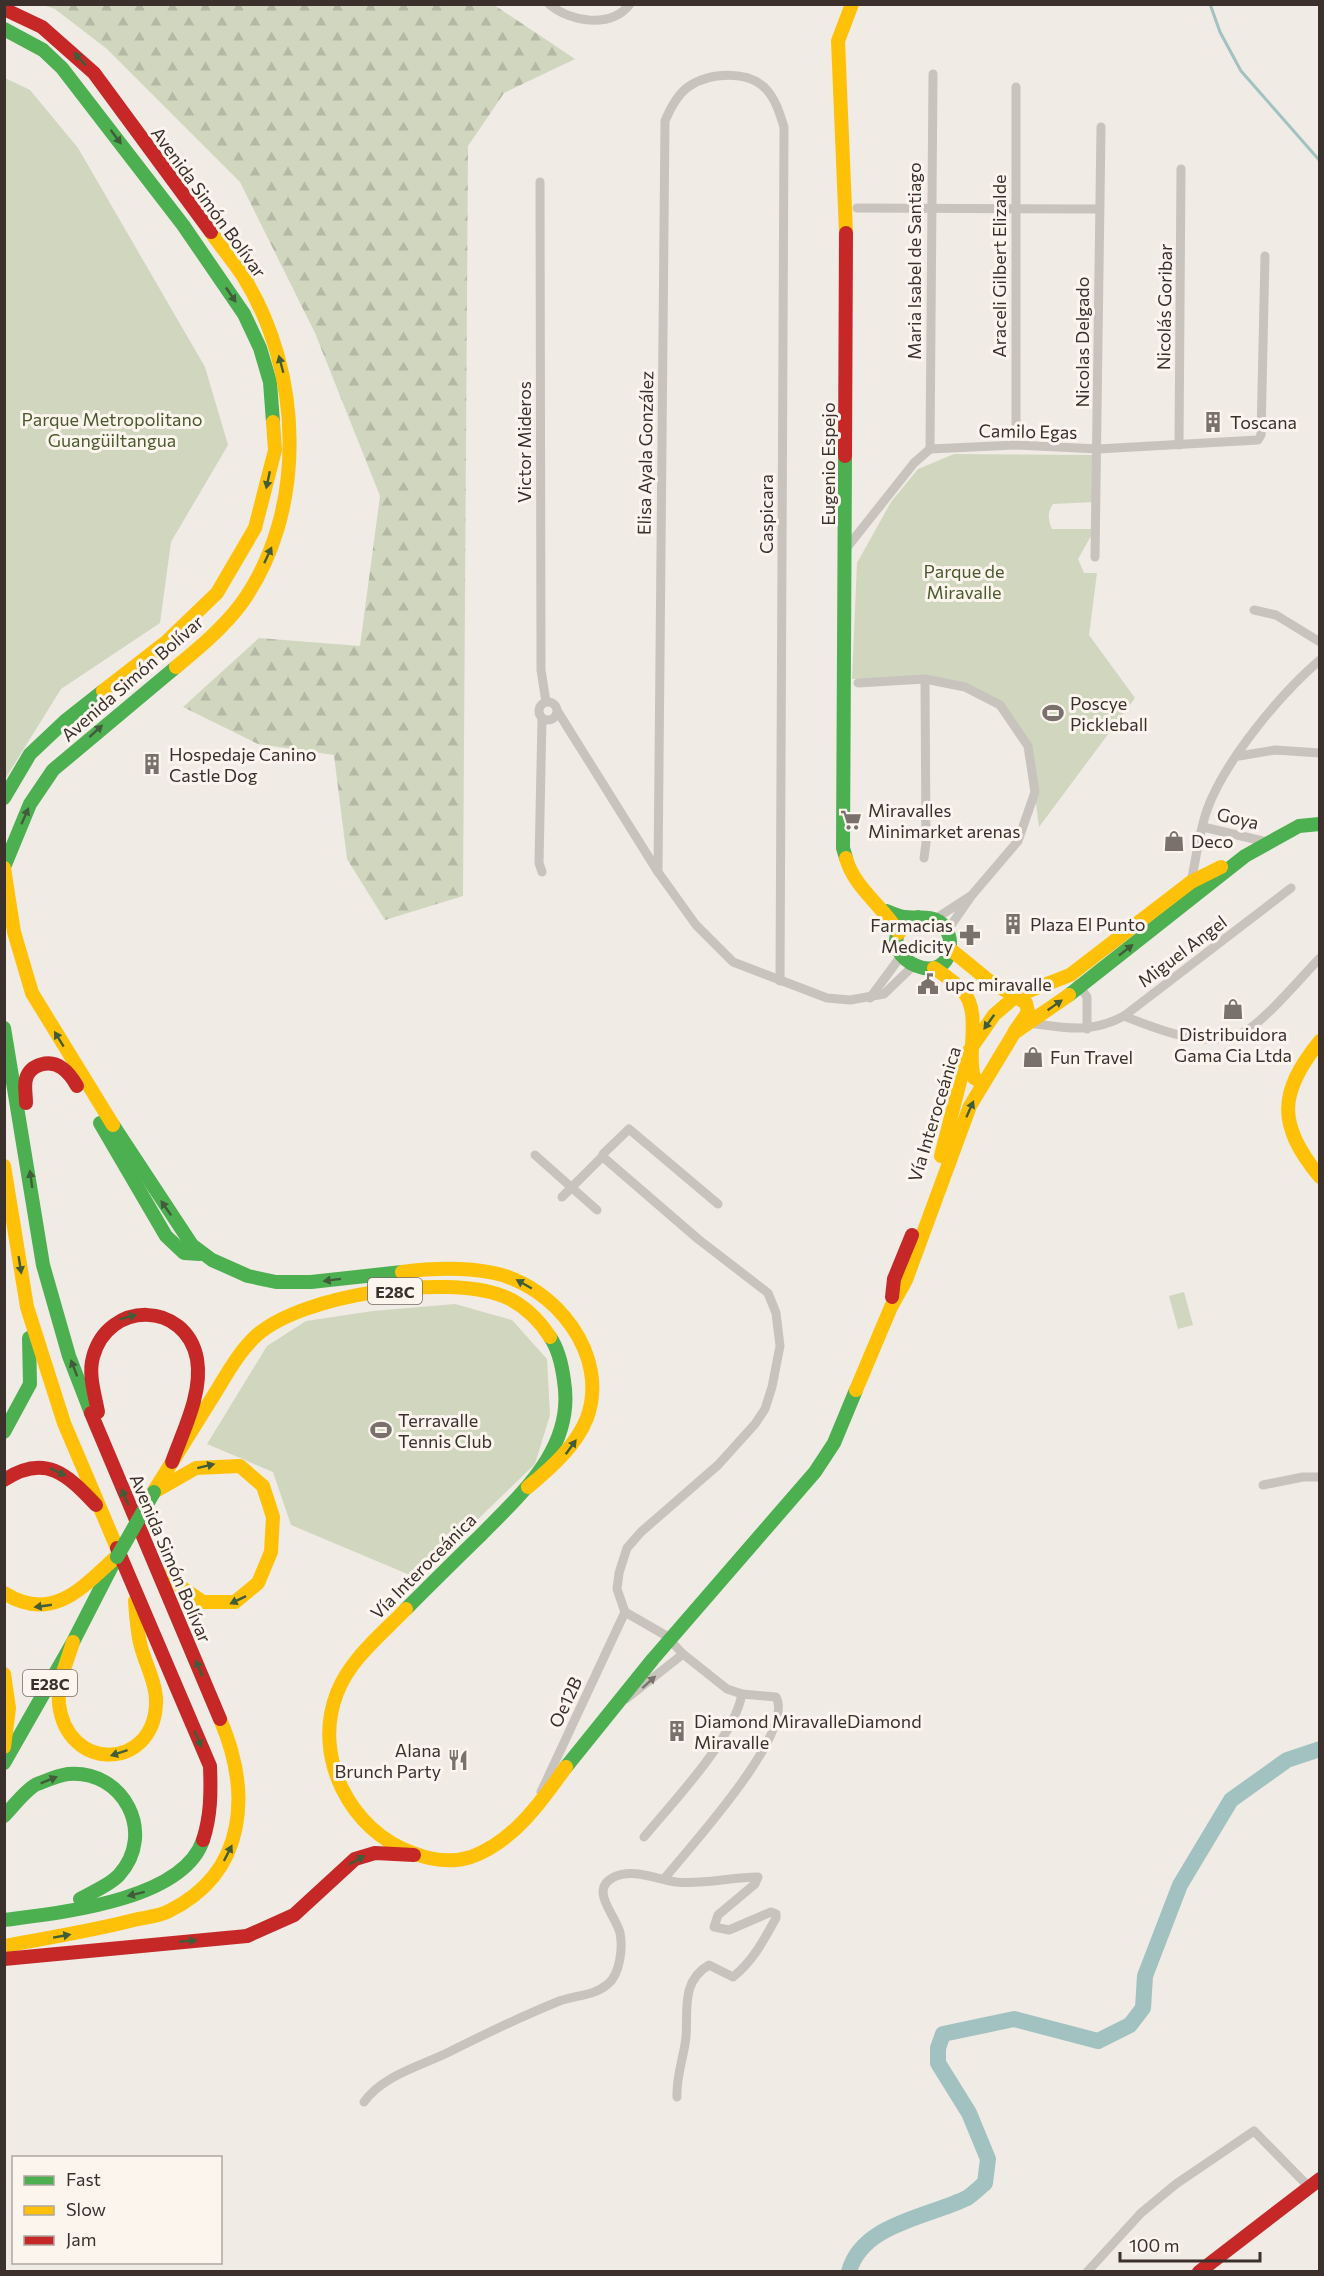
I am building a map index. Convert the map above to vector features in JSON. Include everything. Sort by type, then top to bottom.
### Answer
[{"type":"main road","name":"Eugenio Espejo","points":[[852,4],[838,40],[846,208],[843,848],[846,864],[855,881],[886,911],[899,933]]},
{"type":"main road","name":"Avenida Simón Bolívar","points":[[4,9],[18,13],[46,29],[66,45],[93,74],[243,276],[260,305],[275,343],[284,375],[290,442],[285,507],[269,554],[239,606],[200,645],[124,706],[53,770],[33,799],[4,868]]},
{"type":"main road","name":"Avenida Simón Bolívar","points":[[4,29],[43,50],[62,68],[183,225],[244,314],[261,348],[270,382],[275,438],[266,492],[255,528],[217,593],[165,642],[56,729],[30,754],[4,798]]},
{"type":"main road","name":"Vía Interoceánica","points":[[4,1763],[154,1492],[243,1348],[262,1328],[285,1313],[341,1298],[410,1290],[480,1289],[518,1304],[541,1323],[559,1351],[567,1386],[564,1419],[549,1456],[528,1487],[367,1647],[342,1678],[331,1705],[327,1731],[330,1756],[345,1796],[373,1831],[414,1855],[446,1859],[488,1850],[519,1826],[613,1707],[821,1462],[834,1443],[891,1307],[913,1261],[970,1106],[1014,1033],[1080,987],[1245,856],[1299,826],[1320,824]]},
{"type":"main road","name":"Vía Interoceánica","points":[[891,1307],[894,1279],[945,1145],[967,1054],[994,1015],[1016,996],[1071,975],[1191,882],[1245,856]]},
{"type":"main road","points":[[4,868],[9,914],[16,948],[34,997],[140,1171],[200,1254]]},
{"type":"main road","points":[[886,911],[904,917],[935,919],[947,931],[950,949],[988,980],[1026,1003],[1028,1012],[1014,1033]]},
{"type":"main road","points":[[918,917],[904,926],[899,933],[897,941],[901,956],[912,967],[934,968],[941,963],[950,949]]},
{"type":"main road","points":[[934,968],[967,996],[972,1016],[967,1054],[974,1078],[983,1083]]},
{"type":"main road","name":"Avenida Simón Bolívar","points":[[4,1028],[26,1149],[43,1265],[51,1299],[69,1356],[103,1442],[229,1739],[239,1777],[241,1811],[231,1851],[209,1884],[169,1911],[98,1930],[4,1946]]},
{"type":"main road","points":[[1320,1041],[1310,1051],[1290,1086],[1286,1110],[1290,1135],[1300,1155],[1320,1177]]},
{"type":"main road","points":[[26,1149],[26,1078],[33,1067],[53,1062],[68,1072],[166,1236],[184,1253],[200,1254],[240,1273],[274,1282],[319,1281],[478,1269],[516,1279],[534,1289],[549,1301],[576,1333],[587,1355],[593,1383],[588,1413],[576,1441],[556,1464],[528,1487]]},
{"type":"main road","points":[[4,1166],[27,1307],[32,1363],[30,1384],[4,1432]]},
{"type":"main road","points":[[4,1920],[37,1916],[142,1894],[165,1883],[186,1866],[203,1842],[211,1816],[210,1766],[64,1423],[27,1307]]},
{"type":"main road","points":[[103,1442],[92,1371],[97,1346],[109,1327],[118,1320],[138,1314],[158,1316],[169,1320],[187,1336],[197,1359],[196,1386],[172,1462]]},
{"type":"main road","points":[[154,1492],[201,1466],[230,1464],[255,1476],[264,1487],[274,1520],[272,1549],[262,1577],[250,1593],[232,1603],[206,1605],[192,1600],[157,1569]]},
{"type":"main road","points":[[4,1480],[29,1467],[42,1466],[58,1470],[72,1480],[104,1514]]},
{"type":"main road","points":[[4,1593],[24,1606],[37,1608],[51,1605],[80,1588],[117,1557]]},
{"type":"main road","points":[[73,1642],[60,1688],[62,1724],[76,1745],[86,1751],[105,1757],[126,1752],[147,1734],[152,1725],[156,1705],[136,1622],[134,1588]]},
{"type":"main road","points":[[4,1674],[9,1708],[4,1747]]},
{"type":"main road","points":[[4,1816],[21,1797],[35,1786],[50,1779],[77,1773],[105,1782],[118,1791],[132,1812],[137,1842],[135,1855],[119,1878],[88,1896],[37,1916]]},
{"type":"main road","points":[[4,1959],[247,1936],[280,1925],[308,1905],[350,1863],[362,1856],[376,1853],[414,1855]]},
{"type":"main road","points":[[1199,2271],[1314,2183]]},
{"type":"street","points":[[549,4],[574,19],[594,20],[615,16],[630,4]]},
{"type":"street","name":"Maria Isabel de Santiago","points":[[930,449],[933,74]]},
{"type":"street","name":"Elisa Ayala González","points":[[658,873],[665,121],[673,105],[688,87],[707,78],[731,75]]},
{"type":"street","name":"Caspicara","points":[[731,75],[751,79],[766,89],[778,106],[784,127],[780,981]]},
{"type":"street","name":"Araceli Gilbert Elizalde","points":[[1016,87],[1016,445]]},
{"type":"street","name":"Nicolas Delgado","points":[[1095,557],[1098,449],[1098,209],[1101,127]]},
{"type":"street","name":"Nicolás Goribar","points":[[1179,445],[1181,170]]},
{"type":"street","name":"Victor Mideros","points":[[540,182],[541,670],[546,702],[539,710],[542,718]]},
{"type":"street","points":[[857,208],[1098,209]]},
{"type":"street","name":"Camilo Egas","points":[[930,449],[1016,445],[1098,449],[1258,440],[1261,435],[1265,256]]},
{"type":"street","points":[[845,549],[914,462],[930,449]]},
{"type":"street","points":[[1254,610],[1276,615],[1320,642]]},
{"type":"street","points":[[1181,907],[1191,882],[1203,827],[1214,794],[1280,700],[1320,660]]},
{"type":"street","points":[[924,858],[926,843],[925,679]]},
{"type":"street","points":[[858,683],[925,679],[965,687],[1000,705],[1028,746],[1035,792],[1018,841],[972,895],[947,931]]},
{"type":"street","points":[[546,702],[553,703],[658,873],[696,925],[733,962],[827,998],[850,1000],[870,998],[890,990],[912,967]]},
{"type":"street","points":[[542,872],[539,863],[542,718],[551,719],[558,712]]},
{"type":"street","points":[[1239,756],[1275,750],[1320,753]]},
{"type":"street","name":"Goya","points":[[1203,827],[1267,842]]},
{"type":"street","points":[[636,840],[648,841],[657,831]]},
{"type":"street","name":"Miguel Angel","points":[[1029,1023],[1087,1029],[1106,1025],[1124,1016],[1291,888]]},
{"type":"street","points":[[935,919],[972,895]]},
{"type":"street","points":[[870,998],[901,956]]},
{"type":"street","points":[[1124,1016],[1178,1036],[1220,1038],[1240,1035],[1253,1026],[1320,958]]},
{"type":"street","points":[[1071,975],[1087,997],[1087,1029]]},
{"type":"street","points":[[562,1197],[629,1129],[718,1204]]},
{"type":"street","points":[[534,1155],[597,1210]]},
{"type":"street","points":[[603,1156],[698,1239],[768,1293],[776,1313],[780,1346],[772,1387],[765,1409],[755,1425],[718,1465],[641,1532],[627,1548],[619,1573],[617,1589],[625,1612],[671,1640],[682,1654],[727,1689],[742,1694],[776,1697],[780,1710],[778,1722],[749,1775],[664,1879]]},
{"type":"street","points":[[1263,1485],[1303,1477],[1320,1477]]},
{"type":"street","name":"Oe12B","points":[[535,1805],[625,1612]]},
{"type":"street","points":[[613,1707],[640,1689],[682,1654]]},
{"type":"street","points":[[644,1837],[699,1770],[728,1727],[742,1694]]},
{"type":"street","points":[[364,2102],[380,2085],[519,2017],[574,1996],[587,1995],[602,1989],[612,1981],[618,1968],[620,1932],[603,1897],[603,1886],[610,1879],[622,1874],[697,1882],[758,1877],[755,1884],[718,1915],[714,1927],[729,1930],[771,1912],[776,1914],[776,1918],[758,1951],[733,1977],[709,1965],[700,1970],[691,1984],[685,2000],[686,2037],[676,2084],[677,2097]]},
{"type":"street","points":[[1087,2271],[1141,2214],[1176,2184],[1251,2132],[1257,2132],[1314,2183]]},
{"type":"green space","points":[[43,5],[494,5],[575,59],[504,93],[468,146],[463,896],[385,920],[347,859],[334,755],[258,744],[183,707],[259,638],[360,646],[380,496],[315,333],[240,182],[107,49],[55,9]]},
{"type":"green space","name":"Parque Metropolitano Guangüiltangua","points":[[5,78],[30,90],[78,148],[205,367],[228,445],[171,542],[160,623],[61,689],[5,779]]},
{"type":"green space","name":"Parque de Miravalle","points":[[954,454],[1093,455],[1095,502],[1053,504],[1049,520],[1052,529],[1095,529],[1078,559],[1084,573],[1097,573],[1089,635],[1135,698],[1039,827],[1029,748],[1002,709],[967,688],[925,677],[852,679],[857,563],[891,502],[918,469]]},
{"type":"green space","points":[[1184,1292],[1193,1325],[1178,1329],[1169,1296]]},
{"type":"green space","name":"Terravalle Tennis Club","points":[[455,1304],[512,1320],[547,1359],[550,1415],[535,1464],[417,1578],[291,1525],[273,1472],[207,1444],[267,1346],[306,1321],[373,1311]]},
{"type":"waterway","points":[[1210,4],[1220,32],[1241,71],[1320,161]]},
{"type":"waterway","points":[[849,2272],[856,2256],[867,2243],[881,2233],[898,2224],[967,2198],[985,2183],[988,2159],[969,2113],[938,2063],[938,2048],[943,2034],[1014,2019],[1098,2041],[1130,2025],[1143,2008],[1145,1976],[1180,1885],[1231,1800],[1287,1760],[1320,1749]]},
{"type":"traffic: fast","points":[[4,29],[43,50],[62,68],[183,225],[244,314],[260,348],[270,382],[273,422]]},
{"type":"traffic: fast","points":[[845,456],[843,848],[846,858]]},
{"type":"traffic: fast","points":[[4,867],[30,804],[53,770],[176,667]]},
{"type":"traffic: fast","points":[[4,798],[30,754],[65,721],[103,691]]},
{"type":"traffic: fast","points":[[1069,995],[1245,856],[1299,826],[1320,824]]},
{"type":"traffic: fast","points":[[886,911],[904,917],[912,918],[916,918],[924,917],[942,924],[948,933],[950,943],[947,958],[939,966],[928,968],[916,966],[898,950],[896,939],[902,927],[908,923],[910,922],[916,918],[918,917]]},
{"type":"traffic: fast","points":[[4,1028],[43,1265],[69,1356],[91,1413]]},
{"type":"traffic: fast","points":[[100,1123],[166,1236],[184,1253],[200,1254]]},
{"type":"traffic: fast","points":[[113,1125],[192,1245],[212,1260],[248,1276],[276,1282],[311,1282],[402,1272]]},
{"type":"traffic: fast","points":[[406,1609],[529,1485],[554,1447],[562,1427],[565,1405],[561,1363],[550,1337]]},
{"type":"traffic: fast","points":[[4,1432],[30,1384],[29,1338]]},
{"type":"traffic: fast","points":[[566,1767],[653,1659],[815,1472],[834,1443],[856,1390]]},
{"type":"traffic: fast","points":[[117,1557],[154,1492]]},
{"type":"traffic: fast","points":[[4,1763],[73,1642],[115,1560]]},
{"type":"traffic: fast","points":[[4,1816],[24,1794],[37,1784],[68,1774],[88,1775],[105,1782],[118,1793],[128,1807],[134,1823],[135,1841],[130,1858],[115,1879],[80,1899]]},
{"type":"traffic: fast","points":[[4,1920],[85,1908],[145,1890],[171,1877],[191,1861],[203,1840]]},
{"type":"traffic: slow","points":[[846,233],[838,41],[852,4]]},
{"type":"traffic: slow","points":[[176,667],[219,629],[241,604],[263,567],[278,527],[287,485],[290,441],[286,397],[277,355],[263,314],[243,276],[211,232]]},
{"type":"traffic: slow","points":[[103,691],[166,642],[217,593],[255,528],[275,450],[273,422]]},
{"type":"traffic: slow","points":[[846,858],[862,888],[899,933]]},
{"type":"traffic: slow","points":[[941,1156],[967,1054],[994,1015],[1016,996],[1070,975],[1191,882],[1221,867]]},
{"type":"traffic: slow","points":[[4,868],[14,932],[32,993],[113,1125]]},
{"type":"traffic: slow","points":[[950,949],[988,980],[1026,1003],[1028,1012],[1015,1031]]},
{"type":"traffic: slow","points":[[934,968],[960,988],[969,1000],[973,1022],[972,1067],[974,1078],[983,1083]]},
{"type":"traffic: slow","points":[[856,1390],[891,1307],[906,1280],[970,1106],[1014,1033],[1069,995]]},
{"type":"traffic: slow","points":[[1320,1041],[1296,1077],[1290,1093],[1288,1109],[1290,1125],[1296,1141],[1320,1177]]},
{"type":"traffic: slow","points":[[4,1166],[27,1307],[64,1423],[117,1548]]},
{"type":"traffic: slow","points":[[402,1272],[471,1270],[494,1273],[516,1280],[538,1292],[572,1327],[584,1348],[591,1371],[592,1394],[587,1418],[570,1447],[528,1487]]},
{"type":"traffic: slow","points":[[154,1491],[244,1349],[257,1335],[279,1321],[307,1309],[340,1299],[376,1292],[447,1287],[478,1290],[503,1296],[517,1303],[536,1319],[550,1337]]},
{"type":"traffic: slow","points":[[154,1492],[196,1468],[240,1466],[263,1486],[273,1517],[271,1552],[258,1583],[235,1602],[203,1602],[162,1574]]},
{"type":"traffic: slow","points":[[4,1593],[37,1605],[51,1603],[78,1590],[116,1557]]},
{"type":"traffic: slow","points":[[73,1642],[63,1673],[59,1696],[65,1726],[77,1742],[92,1752],[109,1755],[126,1751],[141,1742],[151,1726],[156,1704],[153,1682],[140,1641],[135,1601]]},
{"type":"traffic: slow","points":[[406,1609],[367,1648],[350,1669],[337,1693],[331,1717],[329,1741],[333,1766],[342,1788],[355,1809],[371,1828],[391,1842],[413,1853],[434,1859],[449,1860],[471,1857],[500,1842],[525,1820],[566,1767]]},
{"type":"traffic: slow","points":[[4,1674],[9,1708],[4,1747]]},
{"type":"traffic: slow","points":[[4,1946],[160,1915],[195,1895],[215,1875],[228,1852],[236,1827],[238,1801],[236,1774],[230,1746],[220,1719]]},
{"type":"traffic: jam","points":[[4,9],[42,27],[94,73],[211,232]]},
{"type":"traffic: jam","points":[[845,456],[846,233]]},
{"type":"traffic: jam","points":[[26,1103],[26,1079],[28,1074],[41,1064],[52,1064],[62,1068],[77,1086]]},
{"type":"traffic: jam","points":[[892,1297],[894,1279],[912,1235]]},
{"type":"traffic: jam","points":[[98,1412],[91,1371],[93,1357],[101,1338],[114,1325],[130,1317],[146,1315],[163,1318],[178,1326],[190,1340],[197,1359],[198,1372],[191,1412],[172,1462]]},
{"type":"traffic: jam","points":[[91,1413],[220,1719]]},
{"type":"traffic: jam","points":[[4,1480],[19,1472],[32,1468],[43,1468],[65,1476],[96,1505]]},
{"type":"traffic: jam","points":[[117,1548],[210,1766],[210,1804],[203,1840]]},
{"type":"traffic: jam","points":[[4,1959],[247,1936],[294,1915],[355,1859],[375,1853],[414,1855]]},
{"type":"traffic: jam","points":[[1199,2272],[1320,2179]]},
{"type":"place","name":"Toscana","points":[[1213,422]]},
{"type":"place","name":"Poscye Pickleball","points":[[1053,713]]},
{"type":"place","name":"Hospedaje Canino Castle Dog","points":[[152,764]]},
{"type":"place","name":"Miravalles Minimarket arenas","points":[[851,820]]},
{"type":"place","name":"Deco","points":[[1174,841]]},
{"type":"place","name":"Plaza El Punto","points":[[1013,924]]},
{"type":"place","name":"Farmacias Medicity","points":[[970,935]]},
{"type":"place","name":"upc miravalle","points":[[928,984]]},
{"type":"place","name":"Distribuidora Gama Cia Ltda","points":[[1233,1009]]},
{"type":"place","name":"Fun Travel","points":[[1033,1057]]},
{"type":"place","name":"Terravalle Tennis Club","points":[[381,1430]]},
{"type":"place","name":"Diamond MiravalleDiamond Miravalle","points":[[677,1731]]},
{"type":"place","name":"Alana Brunch Party","points":[[458,1760]]}]
